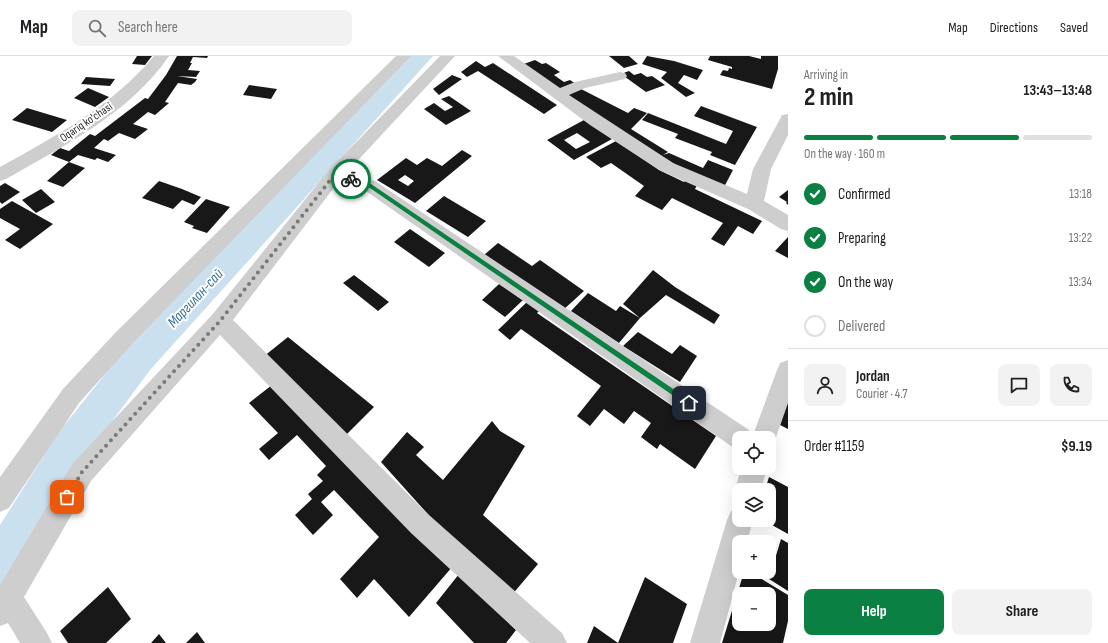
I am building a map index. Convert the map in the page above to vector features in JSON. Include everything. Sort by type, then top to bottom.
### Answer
[{"type":"street","name":"Oqariq ko'chasi","points":[[0,175],[90,122],[134,88],[162,56]]},
{"type":"street","points":[[0,499],[71,396],[124,338],[404,56]]},
{"type":"street","points":[[37,643],[4,605],[82,472],[220,321],[335,174],[448,56]]},
{"type":"street","points":[[505,56],[558,94],[667,167],[754,204],[788,224]]},
{"type":"street","points":[[558,94],[580,85],[620,76]]},
{"type":"street","points":[[754,204],[762,169],[788,119]]},
{"type":"street","points":[[335,174],[369,185],[732,433]]},
{"type":"street","points":[[220,321],[420,524],[552,643]]},
{"type":"street","points":[[766,431],[788,370]]},
{"type":"street","points":[[705,643],[738,527]]},
{"type":"building","points":[[137,56],[152,56],[145,65],[132,64]]},
{"type":"building","points":[[177,56],[208,56],[207,58],[193,57],[190,63],[192,63],[188,70],[200,71],[196,77],[177,76],[197,79],[195,82],[191,85],[178,83],[165,102],[169,103],[155,115],[148,112],[133,124],[148,129],[135,139],[119,133],[108,141],[104,139],[94,148],[116,155],[108,162],[97,158],[95,160],[78,155],[69,162],[51,155],[60,148],[69,151],[90,134],[95,136],[145,98],[148,99],[166,75]]},
{"type":"building","points":[[609,56],[629,56],[638,64],[624,68]]},
{"type":"building","points":[[647,56],[674,61],[703,70],[697,80],[684,75],[678,83],[695,93],[686,97],[661,78],[667,72],[642,64]]},
{"type":"building","points":[[710,56],[749,56],[761,59],[761,56],[778,56],[778,69],[772,89],[720,75],[723,70],[728,71],[729,68],[732,69],[732,67],[708,60]]},
{"type":"building","points":[[535,60],[542,64],[546,63],[560,72],[554,75],[564,82],[570,80],[576,84],[558,92],[521,65]]},
{"type":"building","points":[[476,61],[485,67],[493,63],[557,105],[544,114],[478,71],[467,77],[461,72]]},
{"type":"building","points":[[629,71],[634,75],[641,73],[647,77],[652,76],[665,85],[646,92],[621,74]]},
{"type":"building","points":[[452,75],[462,79],[439,95],[433,89]]},
{"type":"building","points":[[86,77],[115,79],[110,86],[81,84]]},
{"type":"building","points":[[249,85],[277,89],[271,99],[243,95]]},
{"type":"building","points":[[88,88],[109,97],[95,107],[74,98]]},
{"type":"building","points":[[579,88],[628,113],[634,108],[647,113],[631,129],[668,152],[663,155],[669,153],[703,168],[708,160],[733,170],[723,189],[697,178],[565,96]]},
{"type":"building","points":[[449,96],[471,111],[446,125],[424,109],[434,103],[445,111],[453,107],[441,99]]},
{"type":"building","points":[[701,106],[757,127],[735,165],[710,155],[712,152],[675,138],[678,134],[642,120],[648,113],[726,144],[733,131],[694,116]]},
{"type":"building","points":[[27,108],[67,120],[52,132],[12,120]]},
{"type":"building","points":[[584,120],[612,139],[574,160],[547,140]],"holes":[[[577,133],[590,142],[576,149],[564,140]]]},
{"type":"building","points":[[616,141],[659,170],[684,182],[686,180],[697,185],[695,189],[762,221],[753,234],[738,226],[724,246],[711,239],[723,223],[672,198],[662,210],[635,196],[644,186],[611,163],[601,168],[586,157]]},
{"type":"building","points":[[462,150],[472,156],[415,203],[377,180],[406,158],[417,165],[427,158],[442,166]],"holes":[[[405,175],[414,181],[408,186],[398,180]]]},
{"type":"building","points":[[69,162],[85,168],[63,187],[47,181]]},
{"type":"building","points":[[159,181],[201,197],[194,205],[182,200],[173,209],[142,198]]},
{"type":"building","points":[[5,183],[20,192],[2,204],[0,202],[0,186]]},
{"type":"building","points":[[41,189],[55,202],[36,213],[22,200]]},
{"type":"building","points":[[788,190],[788,205],[786,203],[787,202],[779,197]]},
{"type":"building","points":[[444,196],[486,221],[468,237],[426,211]]},
{"type":"building","points":[[206,199],[230,207],[207,233],[192,228],[194,226],[184,222]]},
{"type":"building","points":[[12,201],[53,224],[20,249],[5,240],[20,229],[0,218],[0,209]]},
{"type":"building","points":[[410,229],[445,253],[429,267],[394,242]]},
{"type":"building","points":[[788,237],[788,258],[775,251]]},
{"type":"building","points":[[498,243],[532,266],[540,260],[584,291],[563,310],[484,255]]},
{"type":"building","points":[[653,270],[675,287],[720,315],[714,324],[666,295],[640,318],[623,304]]},
{"type":"building","points":[[354,275],[389,302],[378,311],[343,283]]},
{"type":"building","points":[[499,284],[523,300],[505,317],[482,300]]},
{"type":"building","points":[[588,293],[616,311],[620,306],[640,318],[619,343],[571,311]]},
{"type":"building","points":[[528,301],[540,310],[537,313],[716,436],[695,469],[660,444],[657,449],[641,437],[651,423],[634,411],[624,424],[604,409],[590,426],[577,416],[601,386],[521,329],[510,340],[498,330]]},
{"type":"building","points":[[638,332],[672,354],[680,345],[697,356],[680,382],[623,346]]},
{"type":"building","points":[[288,337],[374,407],[344,437],[263,357]]},
{"type":"building","points":[[272,385],[453,566],[409,617],[374,579],[357,598],[340,579],[379,537],[334,490],[321,502],[333,515],[313,535],[295,515],[312,499],[308,494],[323,481],[317,475],[326,466],[297,435],[269,460],[259,449],[278,433],[249,403]]},
{"type":"building","points":[[788,392],[788,429],[776,423]]},
{"type":"building","points":[[492,421],[500,431],[525,446],[483,515],[538,564],[511,596],[434,521],[381,462],[407,432],[424,447],[416,455],[443,480]]},
{"type":"building","points":[[769,477],[788,487],[788,534],[776,527],[776,483],[767,483]]},
{"type":"building","points":[[781,539],[788,543],[788,591],[769,579],[776,579],[776,556]]},
{"type":"building","points":[[459,574],[516,630],[506,643],[474,643],[436,603]]},
{"type":"building","points":[[645,577],[687,604],[673,643],[618,643]]},
{"type":"building","points":[[742,579],[762,579],[775,587],[739,587]]},
{"type":"building","points":[[108,587],[131,619],[106,643],[68,643],[60,631]]},
{"type":"building","points":[[776,588],[788,595],[788,621],[783,643],[722,643],[732,611],[732,631],[776,631]]},
{"type":"building","points":[[594,626],[618,643],[587,643]]},
{"type":"building","points":[[197,632],[205,643],[186,643]]},
{"type":"building","points":[[159,634],[166,643],[151,643]]},
{"type":"waterway","name":"Маргилан-сай","points":[[0,564],[72,445],[138,359],[422,56]]},
{"type":"way so far","points":[[67,497],[82,472],[220,321],[335,174],[351,179]]},
{"type":"route","points":[[351,179],[369,185],[689,403]]}]
